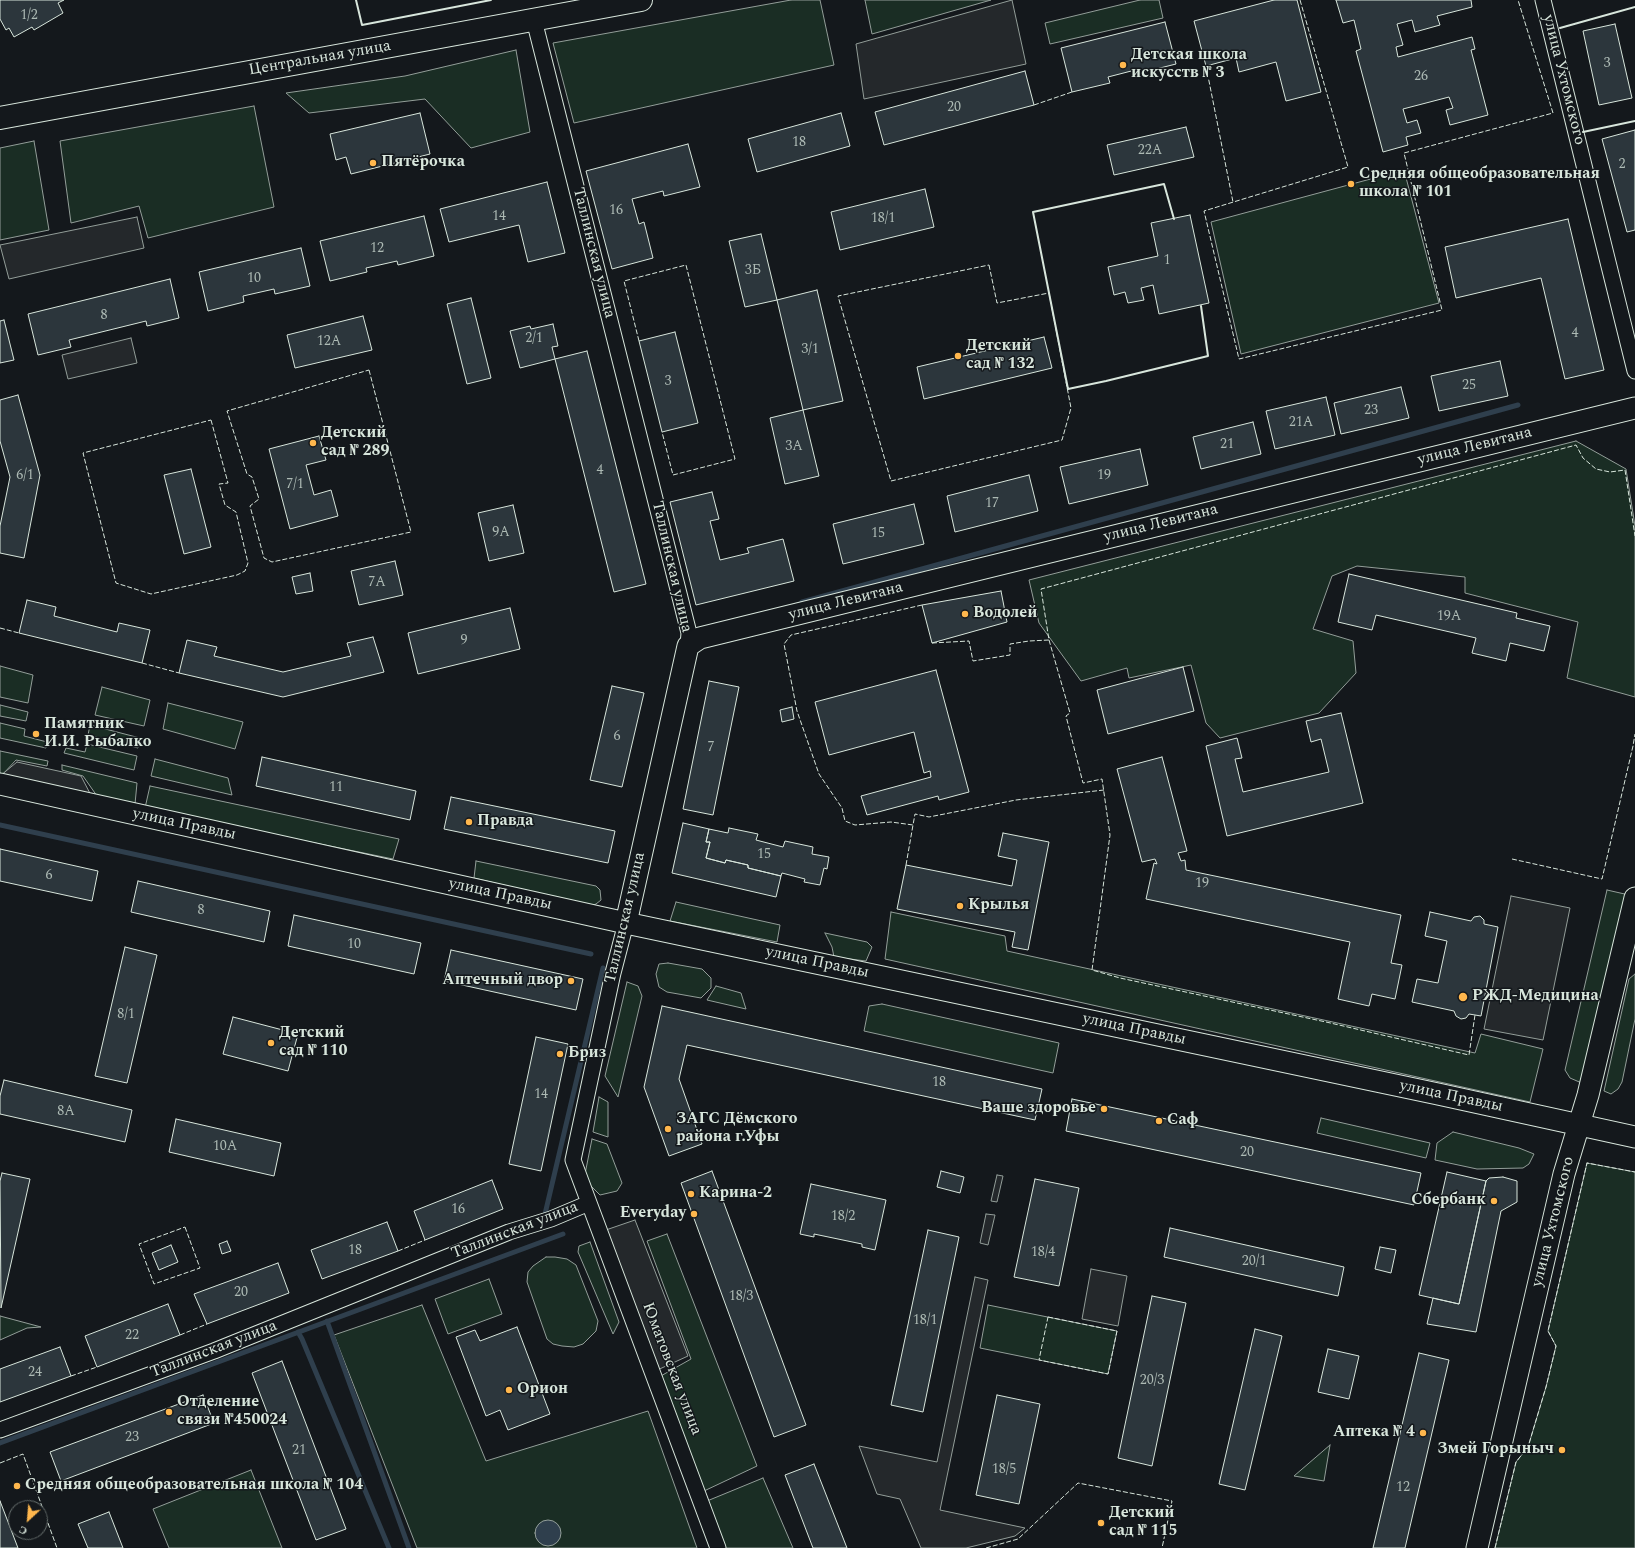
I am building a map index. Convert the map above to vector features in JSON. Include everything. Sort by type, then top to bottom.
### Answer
[{"type":"main road","name":"Центральная улица","points":[[0,118],[641,0]]},
{"type":"street","name":"улица Ухтомского","points":[[1543,0],[1635,371]]},
{"type":"street","name":"Таллинская улица","points":[[0,1430],[214,1351],[508,1232],[551,1219],[589,1202],[573,1160],[613,973],[626,922],[688,646],[689,633],[534,20]]},
{"type":"street","name":"улица Левитана","points":[[688,646],[700,638],[1635,408]]},
{"type":"street","name":"улица Правды","points":[[0,784],[626,922],[1635,1137]]},
{"type":"street","name":"улица Ухтомского","points":[[1477,1548],[1564,1174],[1588,1095],[1635,898]]},
{"type":"street","name":"Юматовская улица","points":[[589,1202],[718,1548]]},
{"type":"green space","points":[[791,0],[820,0],[834,65],[574,123],[553,43]]},
{"type":"green space","points":[[865,0],[991,0],[872,34]]},
{"type":"green space","points":[[1140,0],[1159,0],[1163,18],[1050,44],[1045,23]]},
{"type":"green space","points":[[516,50],[530,132],[471,148],[425,99],[309,113],[286,93],[405,76]]},
{"type":"green space","points":[[254,106],[274,207],[148,238],[139,206],[71,223],[60,141]]},
{"type":"green space","points":[[34,141],[49,230],[0,240],[0,148]]},
{"type":"green space","points":[[1404,170],[1439,303],[1241,354],[1211,222]]},
{"type":"green space","points":[[1576,441],[1626,469],[1635,526],[1635,697],[1567,678],[1578,622],[1465,593],[1465,577],[1357,566],[1332,576],[1313,629],[1353,641],[1356,673],[1319,713],[1220,738],[1206,723],[1191,665],[1129,678],[1127,668],[1081,681],[1039,623],[1029,580]]},
{"type":"green space","points":[[0,666],[33,675],[28,703],[0,697]]},
{"type":"green space","points":[[102,687],[150,700],[144,726],[95,715]]},
{"type":"green space","points":[[168,703],[243,722],[235,749],[163,729]]},
{"type":"green space","points":[[0,705],[28,712],[26,721],[0,716]]},
{"type":"green space","points":[[0,723],[25,729],[24,736],[47,742],[46,748],[0,738]]},
{"type":"green space","points":[[90,725],[140,738],[138,748],[88,735]]},
{"type":"green space","points":[[87,744],[137,756],[134,770],[64,753],[66,748],[85,752]]},
{"type":"green space","points":[[0,751],[48,761],[47,766],[16,760],[3,774],[0,773]]},
{"type":"green space","points":[[155,759],[228,778],[232,795],[151,776]]},
{"type":"green space","points":[[62,765],[137,783],[135,804],[97,796],[83,776],[62,770]]},
{"type":"green space","points":[[150,786],[399,839],[393,859],[145,808]]},
{"type":"green space","points":[[476,861],[596,886],[600,890],[601,900],[591,906],[474,878]]},
{"type":"green space","points":[[1607,890],[1629,895],[1584,1084],[1570,1078],[1565,1070]]},
{"type":"green space","points":[[676,902],[780,925],[777,942],[670,921]]},
{"type":"green space","points":[[891,912],[1005,936],[1007,951],[1475,1053],[1481,1034],[1543,1049],[1530,1102],[885,959]]},
{"type":"green space","points":[[825,933],[867,942],[872,947],[866,961],[834,957],[832,947]]},
{"type":"green space","points":[[668,963],[702,969],[711,978],[711,988],[701,998],[667,992],[659,987],[656,974],[659,964]]},
{"type":"green space","points":[[1635,974],[1635,1019],[1622,1082],[1618,1089],[1611,1094],[1604,1091],[1629,979]]},
{"type":"green space","points":[[627,982],[638,986],[642,996],[618,1097],[605,1076]]},
{"type":"green space","points":[[716,986],[741,993],[746,1009],[707,1000]]},
{"type":"green space","points":[[882,1004],[1059,1043],[1053,1073],[864,1031],[869,1006]]},
{"type":"green space","points":[[599,1097],[608,1102],[608,1137],[593,1132]]},
{"type":"green space","points":[[1321,1118],[1430,1143],[1426,1158],[1317,1133]]},
{"type":"green space","points":[[1453,1132],[1519,1148],[1534,1154],[1529,1164],[1523,1168],[1477,1169],[1435,1160],[1437,1143]]},
{"type":"green space","points":[[592,1139],[607,1144],[622,1183],[617,1191],[600,1195],[589,1184],[585,1174]]},
{"type":"green space","points":[[1587,1163],[1635,1172],[1635,1548],[1495,1548],[1516,1462],[1528,1447],[1546,1387],[1556,1346],[1548,1331]]},
{"type":"green space","points":[[667,1234],[757,1466],[704,1491],[659,1377],[691,1359],[647,1241]]},
{"type":"green space","points":[[590,1242],[619,1322],[613,1334],[578,1252],[579,1246]]},
{"type":"green space","points":[[546,1257],[567,1259],[576,1265],[598,1321],[596,1331],[583,1344],[574,1347],[562,1346],[553,1344],[547,1339],[527,1282],[528,1272],[533,1266]]},
{"type":"green space","points":[[489,1279],[502,1314],[448,1334],[435,1299]]},
{"type":"green space","points":[[422,1305],[486,1461],[648,1411],[697,1548],[417,1548],[334,1335]]},
{"type":"green space","points":[[988,1305],[1117,1331],[1108,1374],[980,1348]]},
{"type":"green space","points":[[0,1316],[41,1327],[27,1328],[0,1340]]},
{"type":"green space","points":[[1330,1445],[1324,1481],[1294,1476]]},
{"type":"green space","points":[[251,1470],[282,1548],[169,1548],[153,1509]]},
{"type":"green space","points":[[763,1478],[793,1548],[724,1548],[707,1501]]},
{"type":"shaded area","points":[[1012,0],[1026,64],[864,99],[856,44]]},
{"type":"shaded area","points":[[137,217],[144,248],[9,279],[0,245]]},
{"type":"shaded area","points":[[131,338],[137,363],[68,379],[62,355]]},
{"type":"shaded area","points":[[17,762],[81,776],[96,805],[0,776]]},
{"type":"shaded area","points":[[1511,896],[1570,908],[1543,1040],[1484,1029]]},
{"type":"shaded area","points":[[997,1175],[1003,1176],[997,1202],[991,1201]]},
{"type":"shaded area","points":[[986,1214],[995,1215],[988,1245],[980,1243]]},
{"type":"shaded area","points":[[635,1220],[688,1356],[653,1372],[600,1232]]},
{"type":"shaded area","points":[[1091,1269],[1127,1276],[1118,1326],[1082,1319]]},
{"type":"shaded area","points":[[975,1277],[988,1280],[940,1510],[1025,1528],[1015,1536],[966,1548],[921,1548],[900,1499],[877,1494],[859,1446],[937,1462]]},
{"type":"water","points":[[548,1520],[557,1524],[561,1533],[557,1542],[548,1546],[539,1542],[535,1533],[539,1524]]},
{"type":"building","points":[[0,0],[64,0],[58,3],[63,13],[34,30],[32,27],[14,37],[9,28],[6,30],[0,19]]},
{"type":"building","points":[[1274,0],[1297,0],[1321,92],[1286,101],[1276,62],[1239,72],[1236,58],[1206,66],[1194,21]]},
{"type":"building","points":[[1336,0],[1471,0],[1472,7],[1437,16],[1440,25],[1415,32],[1412,20],[1397,24],[1403,45],[1396,47],[1398,57],[1472,37],[1475,49],[1471,50],[1488,115],[1450,125],[1446,110],[1453,108],[1449,97],[1403,109],[1407,123],[1417,120],[1421,133],[1406,137],[1408,145],[1383,152],[1356,51],[1361,49],[1354,20],[1343,23]]},
{"type":"building","points":[[1165,22],[1176,64],[1140,73],[1139,69],[1108,77],[1110,83],[1072,92],[1061,48]]},
{"type":"building","points":[[1615,24],[1632,98],[1599,105],[1583,31]]},
{"type":"building","points":[[1025,71],[1034,105],[884,145],[875,112]]},
{"type":"building","points":[[420,113],[430,154],[351,174],[346,157],[336,160],[330,134]]},
{"type":"building","points":[[841,113],[850,146],[757,172],[748,139]]},
{"type":"building","points":[[1186,127],[1194,157],[1114,175],[1107,145]]},
{"type":"building","points":[[1635,130],[1635,230],[1627,232],[1602,139]]},
{"type":"building","points":[[688,144],[700,187],[664,196],[663,191],[632,199],[639,224],[644,222],[653,258],[612,269],[586,171]]},
{"type":"building","points":[[547,182],[565,253],[528,262],[519,225],[449,242],[440,209]]},
{"type":"building","points":[[925,189],[934,227],[840,250],[831,212]]},
{"type":"building","points":[[1190,215],[1209,303],[1159,314],[1153,285],[1141,288],[1144,300],[1128,303],[1125,292],[1114,295],[1108,267],[1158,256],[1151,223]]},
{"type":"building","points":[[424,216],[434,256],[398,265],[397,261],[366,268],[367,272],[330,281],[320,241]]},
{"type":"building","points":[[1568,219],[1604,370],[1565,379],[1541,278],[1456,298],[1445,247]]},
{"type":"building","points":[[761,234],[777,300],[745,307],[729,241]]},
{"type":"building","points":[[301,248],[310,286],[275,294],[274,289],[243,296],[244,302],[208,311],[199,272]]},
{"type":"building","points":[[170,279],[179,318],[147,326],[146,321],[69,340],[71,347],[38,355],[28,314]]},
{"type":"building","points":[[817,290],[843,401],[803,410],[777,300]]},
{"type":"building","points":[[471,298],[491,378],[467,384],[447,304]]},
{"type":"building","points":[[363,316],[372,350],[295,368],[287,335]]},
{"type":"building","points":[[4,320],[14,360],[0,363],[0,321]]},
{"type":"building","points":[[553,324],[558,346],[552,347],[555,359],[520,368],[510,331],[530,326],[531,329]]},
{"type":"building","points":[[675,332],[698,423],[662,432],[639,341]]},
{"type":"building","points":[[1044,337],[1052,368],[924,399],[917,367]]},
{"type":"building","points":[[587,351],[646,584],[614,592],[555,359]]},
{"type":"building","points":[[1500,361],[1508,396],[1439,411],[1431,376]]},
{"type":"building","points":[[1401,387],[1409,418],[1341,434],[1334,403]]},
{"type":"building","points":[[18,395],[40,475],[24,558],[0,553],[0,526],[10,477],[0,441],[0,400]]},
{"type":"building","points":[[1326,397],[1335,435],[1275,449],[1266,411]]},
{"type":"building","points":[[803,410],[819,476],[785,484],[770,418]]},
{"type":"building","points":[[1253,422],[1261,454],[1201,469],[1193,437]]},
{"type":"building","points":[[319,436],[326,460],[306,465],[314,495],[331,490],[338,516],[290,529],[269,449]]},
{"type":"building","points":[[1140,449],[1148,485],[1069,504],[1060,467]]},
{"type":"building","points":[[191,469],[211,547],[184,554],[164,475]]},
{"type":"building","points":[[1029,475],[1038,511],[955,532],[947,496]]},
{"type":"building","points":[[712,492],[719,519],[710,521],[720,560],[749,553],[747,548],[783,539],[794,581],[696,605],[670,502]]},
{"type":"building","points":[[914,504],[924,544],[843,564],[833,524]]},
{"type":"building","points":[[513,505],[524,553],[489,561],[478,513]]},
{"type":"building","points":[[395,561],[403,595],[359,605],[351,571]]},
{"type":"building","points":[[310,573],[313,591],[296,594],[292,577]]},
{"type":"building","points":[[1349,574],[1517,613],[1516,618],[1550,626],[1544,651],[1510,643],[1506,661],[1472,653],[1476,638],[1376,615],[1372,630],[1338,622]]},
{"type":"building","name":"Водолей","points":[[1001,591],[1007,622],[932,643],[922,605]]},
{"type":"building","points":[[27,600],[56,607],[54,616],[117,632],[119,623],[150,630],[142,663],[19,633]]},
{"type":"building","points":[[510,608],[520,649],[418,674],[408,633]]},
{"type":"building","points":[[373,637],[384,672],[283,697],[179,673],[187,640],[217,647],[214,656],[283,672],[351,656],[347,643]]},
{"type":"building","points":[[1183,667],[1194,711],[1108,734],[1097,690]]},
{"type":"building","points":[[936,670],[969,792],[939,800],[938,796],[867,815],[861,796],[931,777],[930,771],[924,773],[914,732],[829,755],[815,702]]},
{"type":"building","points":[[709,681],[739,687],[713,815],[683,809]]},
{"type":"building","points":[[612,686],[644,693],[622,787],[590,780]]},
{"type":"building","points":[[792,707],[794,719],[782,722],[780,710]]},
{"type":"building","points":[[1341,713],[1363,803],[1227,836],[1206,746],[1237,738],[1242,758],[1235,759],[1243,792],[1329,772],[1321,739],[1311,742],[1306,721]]},
{"type":"building","points":[[262,757],[416,791],[410,820],[256,786]]},
{"type":"building","points":[[1162,757],[1187,851],[1178,853],[1181,861],[1185,860],[1186,870],[1401,915],[1391,963],[1402,965],[1395,999],[1372,994],[1369,1006],[1338,999],[1350,942],[1146,899],[1154,863],[1157,864],[1155,859],[1142,862],[1117,769]]},
{"type":"building","points":[[451,797],[615,831],[608,863],[444,829]]},
{"type":"building","points":[[683,823],[709,829],[706,842],[710,842],[706,858],[725,863],[726,860],[748,865],[748,868],[781,876],[776,897],[672,873]]},
{"type":"building","points":[[729,828],[758,834],[756,840],[783,847],[785,841],[813,847],[812,854],[829,857],[827,869],[824,868],[820,885],[804,882],[805,879],[782,873],[781,876],[748,868],[748,865],[726,860],[725,863],[706,858],[710,842],[706,842],[709,829],[728,833]]},
{"type":"building","points":[[1003,833],[1049,842],[1028,950],[1012,947],[1015,932],[897,909],[906,865],[1012,886],[1017,860],[998,856]]},
{"type":"building","points":[[0,849],[98,871],[92,901],[0,881]]},
{"type":"building","points":[[138,881],[270,911],[264,942],[131,912]]},
{"type":"building","points":[[1430,912],[1471,921],[1474,917],[1480,916],[1484,920],[1484,924],[1498,927],[1481,1016],[1469,1014],[1466,1018],[1461,1019],[1456,1016],[1454,1011],[1412,1002],[1417,979],[1438,983],[1447,941],[1425,936]]},
{"type":"building","points":[[294,915],[421,943],[414,974],[288,946]]},
{"type":"building","points":[[125,947],[157,955],[127,1083],[95,1076]]},
{"type":"building","points":[[451,950],[583,979],[576,1010],[444,981]]},
{"type":"building","points":[[662,1006],[1042,1089],[1035,1120],[687,1045],[679,1079],[702,1144],[669,1156],[644,1087]]},
{"type":"building","points":[[233,1017],[298,1034],[288,1071],[223,1054]]},
{"type":"building","points":[[536,1037],[568,1044],[541,1171],[509,1164]]},
{"type":"building","points":[[4,1080],[132,1110],[125,1142],[0,1114],[0,1096]]},
{"type":"building","points":[[1072,1099],[1421,1173],[1414,1205],[1066,1131]]},
{"type":"building","points":[[176,1119],[281,1143],[274,1176],[169,1152]]},
{"type":"building","points":[[712,1171],[806,1425],[774,1437],[681,1183]]},
{"type":"building","points":[[941,1171],[964,1177],[960,1193],[937,1187]]},
{"type":"building","points":[[1447,1172],[1486,1181],[1459,1304],[1419,1295]]},
{"type":"building","points":[[2,1173],[30,1179],[1,1308],[0,1181]]},
{"type":"building","points":[[1503,1177],[1517,1181],[1517,1202],[1501,1211],[1476,1332],[1427,1324],[1433,1298],[1459,1304],[1486,1181],[1489,1178]]},
{"type":"building","points":[[1035,1179],[1079,1188],[1059,1286],[1014,1277]]},
{"type":"building","points":[[492,1180],[503,1209],[425,1240],[414,1211]]},
{"type":"building","points":[[811,1184],[886,1200],[875,1250],[862,1247],[862,1244],[814,1234],[814,1237],[800,1234]]},
{"type":"building","points":[[387,1222],[398,1251],[322,1279],[311,1250]]},
{"type":"building","points":[[1170,1228],[1344,1267],[1338,1296],[1164,1257]]},
{"type":"building","points":[[928,1230],[959,1237],[923,1412],[891,1405]]},
{"type":"building","points":[[227,1241],[231,1251],[222,1254],[219,1244]]},
{"type":"building","points":[[171,1245],[178,1262],[159,1270],[152,1253]]},
{"type":"building","points":[[1380,1247],[1396,1250],[1391,1273],[1375,1269]]},
{"type":"building","points":[[278,1263],[289,1293],[207,1324],[194,1294]]},
{"type":"building","points":[[1152,1296],[1186,1303],[1152,1466],[1118,1458]]},
{"type":"building","points":[[168,1304],[180,1335],[97,1367],[85,1336]]},
{"type":"building","name":"Орион","points":[[517,1327],[550,1414],[508,1430],[500,1410],[486,1416],[456,1337],[475,1330],[480,1341]]},
{"type":"building","points":[[1255,1329],[1282,1336],[1245,1490],[1219,1484]]},
{"type":"building","points":[[60,1347],[71,1376],[0,1402],[0,1369]]},
{"type":"building","points":[[1328,1349],[1359,1356],[1349,1399],[1318,1392]]},
{"type":"building","points":[[1419,1353],[1449,1360],[1405,1548],[1373,1548]]},
{"type":"building","points":[[282,1361],[346,1529],[316,1540],[252,1373]]},
{"type":"building","points":[[203,1395],[214,1423],[61,1481],[50,1452]]},
{"type":"building","points":[[997,1395],[1040,1404],[1019,1504],[976,1495]]},
{"type":"building","points":[[814,1464],[847,1548],[813,1548],[785,1475]]},
{"type":"building","points":[[0,1501],[8,1522],[8,1540],[15,1540],[18,1548],[0,1548]]},
{"type":"building","points":[[109,1512],[123,1548],[88,1548],[78,1524]]},
{"type":"waterway","points":[[802,602],[1518,405]]},
{"type":"waterway","points":[[0,825],[591,954]]},
{"type":"waterway","points":[[545,1214],[603,968]]},
{"type":"waterway","points":[[0,1443],[563,1234]]},
{"type":"waterway","points":[[327,1321],[409,1548]]},
{"type":"waterway","points":[[298,1332],[389,1548]]},
{"type":"fence","points":[[1300,0],[1348,167],[1204,211],[1239,359],[1442,310],[1404,153],[1553,113],[1518,0]]},
{"type":"fence","points":[[1206,66],[1233,202]]},
{"type":"fence","points":[[1034,105],[1072,92]]},
{"type":"fence","points":[[639,341],[624,281],[686,265],[735,459],[673,475],[662,432]]},
{"type":"fence","points":[[989,265],[997,303],[1049,293],[1071,408],[1062,440],[891,481],[838,296],[989,265]]},
{"type":"fence","points":[[369,370],[411,532],[272,562],[264,558],[250,506],[259,499],[252,477],[247,474],[227,411],[369,370]]},
{"type":"fence","points":[[211,420],[228,483],[219,484],[225,505],[236,512],[248,563],[245,571],[237,575],[151,594],[116,583],[83,453],[211,420]]},
{"type":"fence","points":[[932,643],[969,641],[973,661],[1010,655],[1010,644],[1049,640],[1041,589],[1576,445],[1583,458],[1596,469],[1610,472],[1625,470],[1635,536]]},
{"type":"fence","points":[[922,605],[791,635],[784,644],[797,711],[819,774],[842,808],[845,821],[855,825],[891,822],[913,825],[915,814],[929,817],[1016,800],[1104,790]]},
{"type":"fence","points":[[0,628],[19,633]]},
{"type":"fence","points":[[1049,640],[1070,713],[1066,716],[1083,783],[1102,779],[1110,835],[1092,970],[1120,978],[1326,1022],[1469,1055],[1475,1015]]},
{"type":"fence","points":[[142,663],[179,673]]},
{"type":"fence","points":[[1512,859],[1602,879],[1635,734]]},
{"type":"fence","points":[[906,865],[913,825]]},
{"type":"fence","points":[[1495,1548],[1516,1462],[1528,1447],[1546,1387],[1556,1346],[1548,1331],[1587,1163],[1635,1172]]},
{"type":"fence","points":[[185,1227],[200,1268],[154,1284],[139,1244],[185,1227]]},
{"type":"fence","points":[[398,1251],[425,1240]]},
{"type":"fence","points":[[1048,1317],[1117,1331],[1108,1374],[1039,1360],[1048,1317]]},
{"type":"fence","points":[[180,1335],[207,1324]]},
{"type":"fence","points":[[71,1376],[97,1367]]},
{"type":"fence","points":[[0,1463],[23,1454],[57,1548]]},
{"type":"fence","points":[[986,1548],[1018,1539],[1078,1483],[1172,1501],[1162,1548]]},
{"type":"wall","points":[[356,0],[362,25],[491,0]]},
{"type":"wall","points":[[1560,28],[1635,7]]},
{"type":"wall","points":[[1583,132],[1635,121]]},
{"type":"wall","points":[[1174,219],[1164,184],[1033,212],[1068,389],[1208,356],[1201,306]]},
{"type":"place","name":"Детская школа искусств № 3","points":[[1123,65]]},
{"type":"place","name":"Пятёрочка","points":[[373,163]]},
{"type":"place","name":"Средняя общеобразовательная школа № 101","points":[[1351,184]]},
{"type":"place","name":"Детский сад № 132","points":[[958,356]]},
{"type":"place","name":"Детский сад № 289","points":[[313,443]]},
{"type":"place","name":"Водолей","points":[[965,614]]},
{"type":"place","name":"Памятник И.И. Рыбалко","points":[[36,734]]},
{"type":"place","name":"Правда","points":[[469,822]]},
{"type":"place","name":"Крылья","points":[[960,906]]},
{"type":"place","name":"Аптечный двор","points":[[571,981]]},
{"type":"place","name":"РЖД-Медицина","points":[[1463,997]]},
{"type":"place","name":"Детский сад № 110","points":[[271,1043]]},
{"type":"place","name":"Бриз","points":[[560,1054]]},
{"type":"place","name":"Ваше здоровье","points":[[1104,1109]]},
{"type":"place","name":"Саф","points":[[1159,1121]]},
{"type":"place","name":"ЗАГС Дёмского района г.Уфы","points":[[668,1129]]},
{"type":"place","name":"Карина-2","points":[[691,1194]]},
{"type":"place","name":"Сбербанк","points":[[1494,1201]]},
{"type":"place","name":"Everyday","points":[[694,1214]]},
{"type":"place","name":"Орион","points":[[509,1390]]},
{"type":"place","name":"Отделение связи №450024","points":[[169,1412]]},
{"type":"place","name":"Аптека № 4","points":[[1423,1433]]},
{"type":"place","name":"Змей Горыныч","points":[[1562,1450]]},
{"type":"place","name":"Средняя общеобразовательная школа № 104","points":[[17,1486]]},
{"type":"place","name":"Детский сад № 115","points":[[1101,1523]]}]
